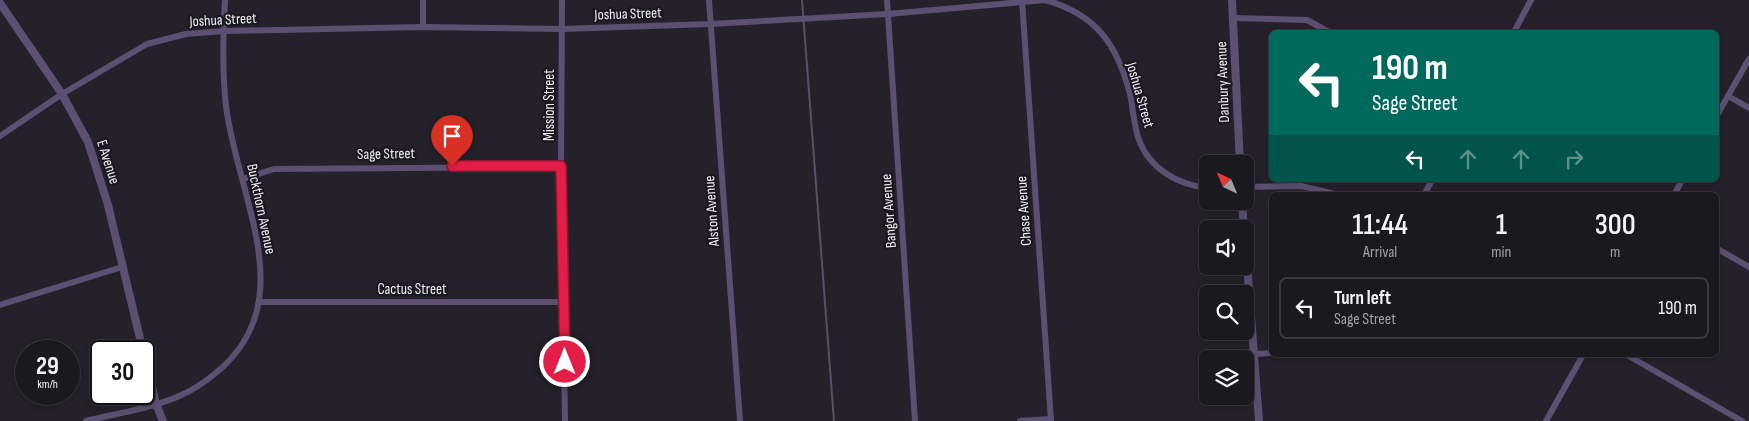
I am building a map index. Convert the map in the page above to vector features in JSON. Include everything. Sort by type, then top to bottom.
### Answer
[{"type":"street","name":"Buckthorn Avenue","points":[[156,404],[196,387],[228,364],[247,339],[260,302],[260,248],[226,106],[224,31],[226,0]]},
{"type":"street","points":[[423,0],[423,28]]},
{"type":"street","name":"Mission Street","points":[[562,0],[561,166],[565,421]]},
{"type":"street","name":"Alston Avenue","points":[[708,0],[740,421]]},
{"type":"street","name":"Bangor Avenue","points":[[887,0],[916,421]]},
{"type":"street","name":"Joshua Street","points":[[0,136],[62,94],[147,44],[186,34],[224,31],[423,28],[562,29],[710,24],[888,14],[1045,0],[1067,6],[1084,15],[1098,28],[1122,69],[1139,140],[1148,155],[1160,169],[1174,179],[1188,186],[1199,187]]},
{"type":"street","name":"Danbury Avenue","points":[[1232,0],[1240,155]]},
{"type":"street","points":[[1515,30],[1531,0]]},
{"type":"street","name":"Chase Avenue","points":[[1022,1],[1051,420]]},
{"type":"street","name":"E Avenue","points":[[0,3],[62,94],[88,142],[108,205],[141,340]]},
{"type":"street","points":[[1234,18],[1307,20],[1325,30]]},
{"type":"street","points":[[1719,112],[1749,59]]},
{"type":"street","points":[[1728,96],[1749,108]]},
{"type":"street","name":"Sage Street","points":[[243,180],[274,169],[561,166]]},
{"type":"street","points":[[1254,187],[1301,186],[1326,192]]},
{"type":"street","points":[[1719,250],[1749,267]]},
{"type":"street","points":[[0,305],[122,267]]},
{"type":"street","points":[[1248,275],[1259,421]]},
{"type":"street","name":"Cactus Street","points":[[260,302],[564,302]]},
{"type":"street","points":[[1255,354],[1269,353]]},
{"type":"street","points":[[1546,421],[1583,357]]},
{"type":"street","points":[[1630,357],[1742,421]]},
{"type":"street","name":"E Avenue","points":[[155,400],[163,421]]},
{"type":"street","points":[[86,421],[156,404]]},
{"type":"street","points":[[1020,421],[1051,420]]},
{"type":"waterway","points":[[802,0],[834,421]]},
{"type":"route","points":[[452,166],[561,166],[565,362]]}]
